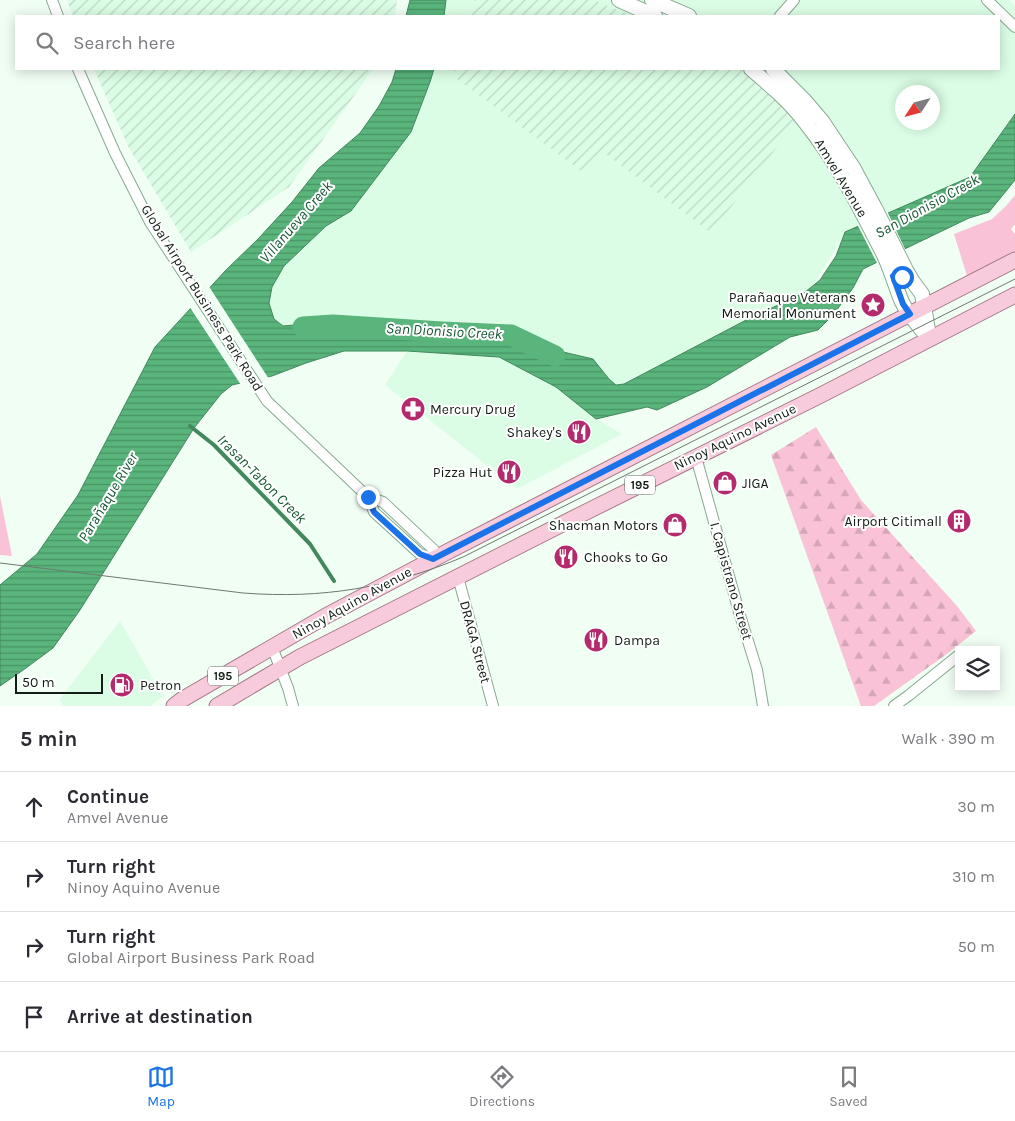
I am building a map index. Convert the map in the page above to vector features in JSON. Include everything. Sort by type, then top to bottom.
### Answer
[{"type":"main road","points":[[618,0],[653,15]]},
{"type":"main road","points":[[652,0],[687,15]]},
{"type":"main road","name":"Amvel Avenue","points":[[752,70],[784,98],[805,122],[869,211]]},
{"type":"main road","name":"Amvel Avenue","points":[[774,70],[822,121],[854,169],[869,211],[897,268],[903,304],[917,311]]},
{"type":"main road","name":"Ninoy Aquino Avenue","points":[[174,706],[326,616],[437,557],[1015,260]]},
{"type":"main road","name":"Amvel Avenue","points":[[897,268],[922,294],[917,311],[929,339]]},
{"type":"main road","name":"Ninoy Aquino Avenue","points":[[217,706],[300,657],[1015,295]]},
{"type":"main road","points":[[437,557],[455,578]]},
{"type":"street","points":[[52,0],[58,15]]},
{"type":"street","points":[[781,15],[794,0]]},
{"type":"street","points":[[987,0],[1015,27]]},
{"type":"street","name":"Global Airport Business Park Road","points":[[78,70],[119,160],[150,222],[267,401],[368,497],[383,502],[434,550],[437,557]]},
{"type":"street","name":"I. Capistrano Street","points":[[696,457],[736,603],[757,670],[763,706]]},
{"type":"street","name":"DRAGA Street","points":[[455,578],[493,706]]},
{"type":"street","points":[[272,647],[293,706]]},
{"type":"street","points":[[894,706],[955,658]]},
{"type":"shaded area","points":[[67,0],[397,0],[395,15],[73,15]]},
{"type":"shaded area","points":[[446,0],[1009,0],[1015,6],[1015,114],[970,177],[845,232],[812,288],[624,384],[616,385],[604,373],[503,338],[356,328],[316,323],[283,326],[274,319],[269,303],[272,287],[284,266],[326,226],[351,211],[411,132],[434,70],[1000,70],[1000,15],[444,15]]},
{"type":"shaded area","points":[[475,0],[595,0],[630,15],[470,15]]},
{"type":"shaded area","points":[[94,70],[372,70],[289,187],[191,252],[128,146]]},
{"type":"shaded area","points":[[455,70],[744,70],[754,77],[797,121],[711,233],[603,152],[585,174],[453,76]]},
{"type":"shaded area","points":[[407,351],[499,357],[556,387],[596,419],[622,434],[517,489],[385,385]]},
{"type":"shaded area","points":[[120,621],[163,696],[150,706],[63,706],[60,699]]},
{"type":"green space","points":[[1015,195],[1015,224],[1011,229],[1015,234],[1015,255],[968,279],[954,234],[992,219]]},
{"type":"green space","points":[[816,427],[861,500],[957,606],[976,631],[874,706],[861,706],[771,455]]},
{"type":"green space","points":[[0,496],[12,556],[0,555]]},
{"type":"water","points":[[410,0],[446,0],[444,15],[406,15]]},
{"type":"water","points":[[396,70],[434,70],[411,132],[351,211],[326,226],[284,266],[272,287],[269,303],[274,319],[283,326],[316,323],[356,328],[503,338],[593,359],[616,385],[624,384],[750,318],[804,293],[820,280],[836,256],[845,232],[970,177],[1015,114],[1015,180],[989,212],[969,218],[863,269],[853,288],[833,315],[818,330],[790,337],[707,387],[657,410],[647,407],[596,419],[556,387],[499,357],[407,351],[344,351],[272,376],[232,385],[221,394],[194,428],[80,610],[53,648],[0,686],[0,585],[37,554],[78,495],[155,347],[292,202],[319,168],[360,133],[379,106],[392,82]]},
{"type":"pier","points":[[887,211],[906,251],[878,265],[857,224]]},
{"type":"pier","points":[[208,285],[269,379],[241,385],[189,306]]},
{"type":"waterway","name":"San Dionisio Creek","points":[[303,327],[333,325],[511,335],[555,356]]},
{"type":"waterway","name":"Irasan-Tabon Creek","points":[[190,426],[214,445],[310,544],[334,581]]},
{"type":"tram line","points":[[0,563],[243,593],[272,594],[301,594],[355,589],[409,577],[463,557],[1015,279]]},
{"type":"place","name":"Parañaque Veterans Memorial Monument","points":[[873,305]]},
{"type":"place","name":"Mercury Drug","points":[[413,409]]},
{"type":"place","name":"Shakey's","points":[[579,432]]},
{"type":"place","name":"Pizza Hut","points":[[509,472]]},
{"type":"place","name":"JIGA","points":[[725,483]]},
{"type":"place","name":"Airport Citimall","points":[[959,521]]},
{"type":"place","name":"Shacman Motors","points":[[675,525]]},
{"type":"place","name":"Chooks to Go","points":[[566,557]]},
{"type":"place","name":"Dampa","points":[[596,640]]},
{"type":"place","name":"Petron","points":[[122,685]]},
{"type":"route","points":[[368,497],[374,512],[420,554],[433,559],[910,314],[903,304],[893,276],[896,278],[902,277]]},
{"type":"water label","name":"Villanueva Creek","points":[[296,222]]},
{"type":"water label","name":"Parañaque River","points":[[108,497]]}]
